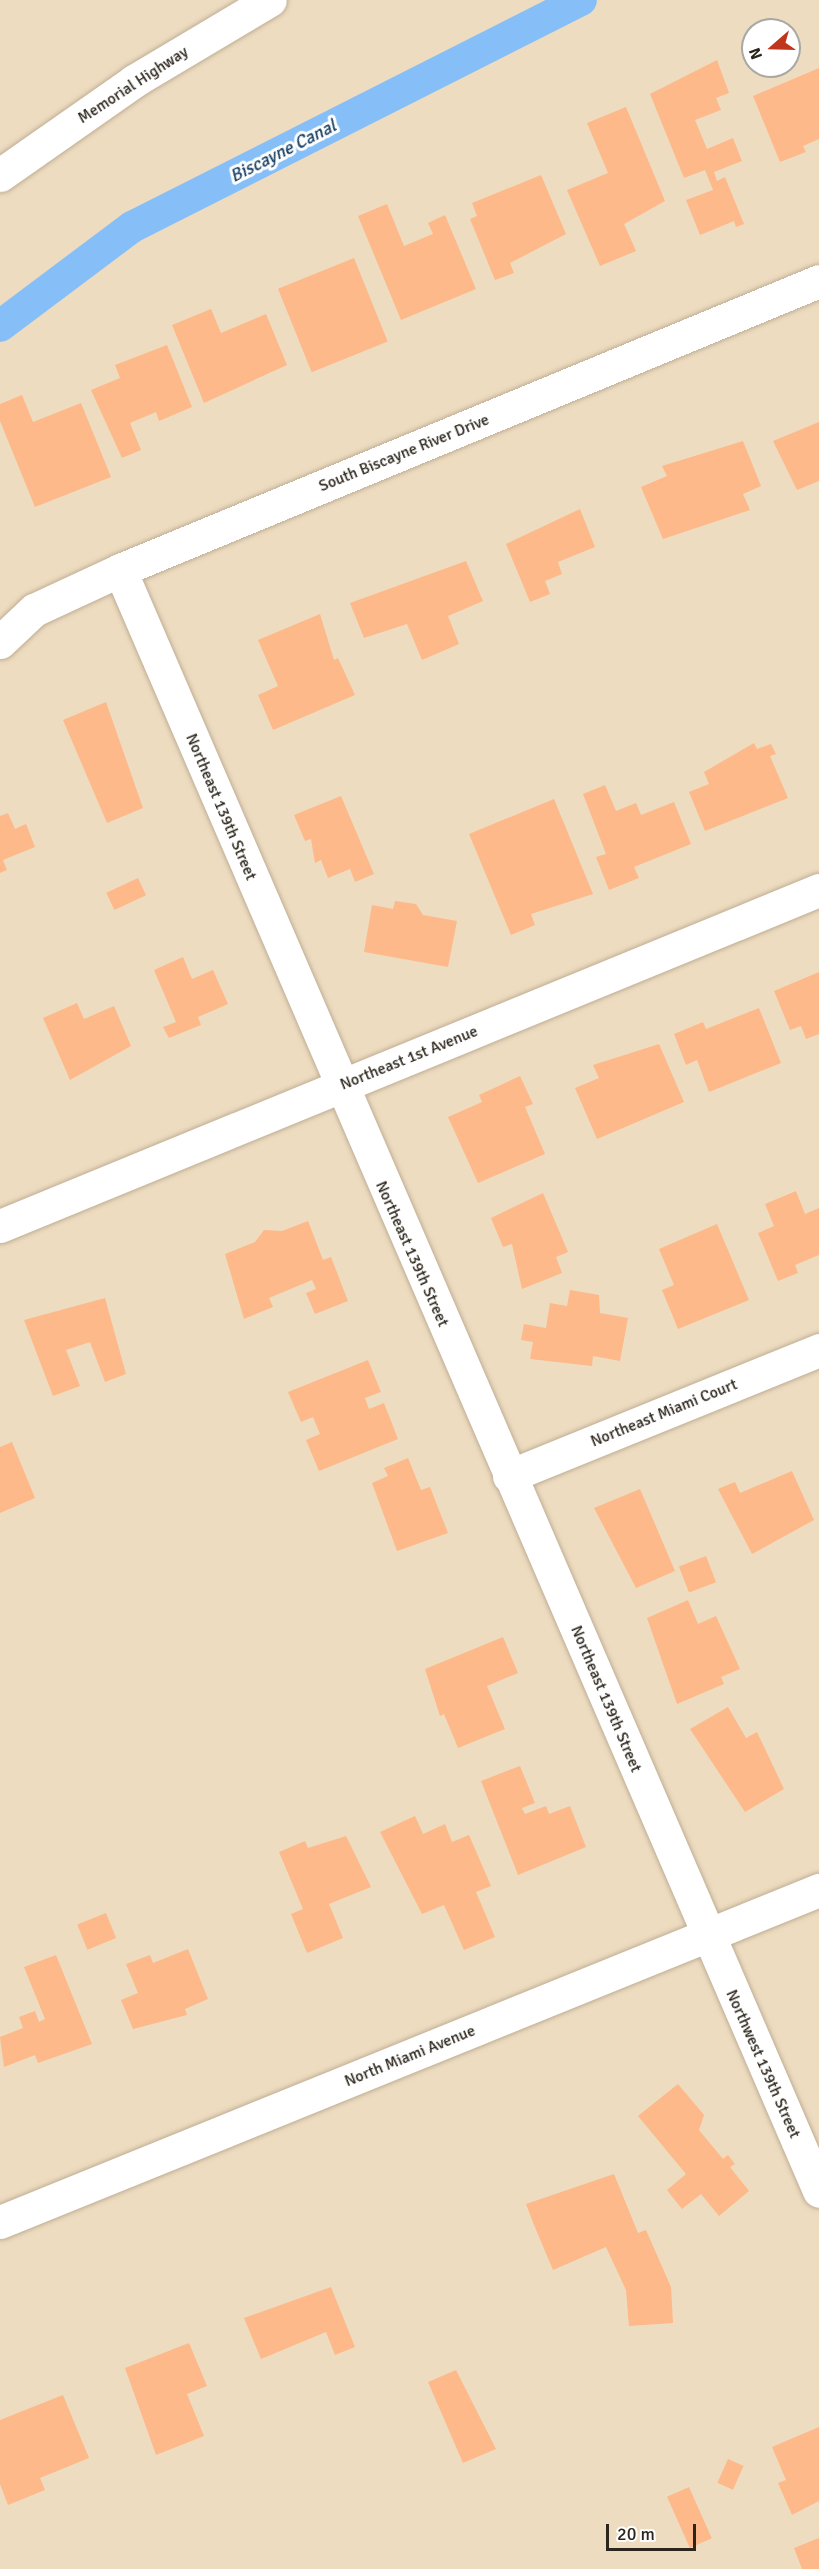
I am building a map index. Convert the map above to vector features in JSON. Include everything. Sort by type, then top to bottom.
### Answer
[{"type":"street","name":"Memorial Highway","points":[[0,176],[134,81],[270,0]]},
{"type":"street","name":"South Biscayne River Drive","points":[[0,642],[34,610],[120,570],[819,281]]},
{"type":"street","name":"Northeast 139th Street","points":[[120,570],[339,1086],[708,1936]]},
{"type":"street","name":"Northeast 1st Avenue","points":[[0,1226],[819,890]]},
{"type":"street","name":"Northeast Miami Court","points":[[509,1476],[819,1350]]},
{"type":"street","name":"North Miami Avenue","points":[[0,2222],[819,1890]]},
{"type":"street","name":"Northwest 139th Street","points":[[708,1936],[819,2192]]},
{"type":"building","points":[[717,60],[729,93],[716,98],[721,110],[695,120],[707,149],[733,138],[742,161],[714,172],[717,181],[725,177],[744,224],[736,227],[734,221],[700,235],[686,200],[713,190],[705,170],[684,178],[650,94]]},
{"type":"building","points":[[819,68],[819,139],[803,146],[806,152],[780,162],[753,96],[795,78],[801,78],[801,76]]},
{"type":"building","points":[[626,107],[665,201],[624,224],[636,251],[600,266],[567,190],[608,173],[587,123]]},
{"type":"building","points":[[541,175],[566,234],[510,263],[514,273],[495,280],[470,219],[477,216],[472,203]]},
{"type":"building","points":[[387,204],[404,246],[433,234],[428,223],[445,215],[476,289],[401,320],[358,216]]},
{"type":"building","points":[[354,258],[388,341],[312,372],[278,289]]},
{"type":"building","points":[[211,309],[221,333],[266,314],[287,365],[204,403],[172,325]]},
{"type":"building","points":[[167,345],[192,407],[159,421],[156,412],[130,423],[141,450],[122,458],[91,390],[120,378],[115,365]]},
{"type":"building","points":[[22,395],[33,422],[81,403],[111,477],[35,507],[0,421],[0,404]]},
{"type":"building","points":[[819,422],[819,481],[797,490],[773,441]]},
{"type":"building","points":[[743,441],[761,486],[743,494],[750,510],[663,539],[641,487],[667,476],[662,466]]},
{"type":"building","points":[[580,509],[595,547],[558,562],[562,574],[545,581],[550,594],[530,602],[506,544]]},
{"type":"building","points":[[466,561],[483,601],[448,616],[459,644],[422,660],[407,624],[364,638],[350,603]]},
{"type":"building","points":[[320,614],[334,660],[338,658],[355,695],[273,730],[258,695],[278,686],[258,640]]},
{"type":"building","points":[[106,702],[143,808],[107,823],[63,720]]},
{"type":"building","points":[[754,743],[757,749],[771,744],[776,754],[770,756],[788,798],[705,831],[689,792],[709,784],[704,772]]},
{"type":"building","points":[[605,785],[616,811],[636,803],[641,815],[674,802],[691,844],[634,867],[639,878],[609,890],[596,857],[606,854],[583,794]]},
{"type":"building","points":[[341,796],[374,874],[355,882],[350,869],[328,878],[321,860],[315,863],[311,839],[305,841],[294,815]]},
{"type":"building","points":[[554,799],[593,894],[531,914],[535,925],[511,935],[469,834]]},
{"type":"building","points":[[8,813],[15,829],[26,824],[35,847],[3,860],[7,870],[0,873],[0,816]]},
{"type":"building","points":[[138,878],[146,895],[114,910],[106,893]]},
{"type":"building","points":[[395,901],[416,904],[423,915],[457,921],[448,967],[364,952],[372,905],[393,909]]},
{"type":"building","points":[[183,957],[192,979],[213,970],[228,1004],[198,1017],[201,1025],[169,1038],[163,1027],[176,1022],[154,970]]},
{"type":"building","points":[[819,972],[819,1034],[806,1039],[801,1026],[790,1030],[774,991]]},
{"type":"building","points":[[77,1003],[84,1019],[114,1006],[131,1046],[70,1080],[43,1018]]},
{"type":"building","points":[[759,1008],[781,1063],[709,1092],[697,1060],[686,1065],[674,1034],[703,1022],[706,1029]]},
{"type":"building","points":[[659,1044],[684,1102],[597,1139],[575,1088],[599,1078],[593,1065]]},
{"type":"building","points":[[520,1076],[533,1104],[525,1107],[545,1154],[478,1183],[448,1117],[482,1102],[479,1095]]},
{"type":"building","points":[[796,1191],[805,1214],[819,1208],[819,1255],[795,1265],[798,1273],[778,1281],[758,1233],[774,1226],[765,1204]]},
{"type":"building","points":[[543,1193],[568,1252],[556,1257],[562,1273],[522,1289],[512,1244],[503,1247],[491,1218]]},
{"type":"building","points":[[308,1221],[323,1260],[331,1257],[348,1301],[315,1314],[306,1293],[316,1289],[312,1280],[269,1298],[273,1307],[244,1319],[225,1254],[255,1242],[264,1230],[282,1231]]},
{"type":"building","points":[[717,1224],[749,1300],[678,1329],[662,1290],[674,1285],[659,1249]]},
{"type":"building","points":[[570,1290],[599,1295],[600,1313],[628,1318],[620,1361],[593,1356],[592,1366],[530,1359],[533,1342],[521,1340],[524,1324],[546,1328],[550,1303],[567,1306]]},
{"type":"building","points":[[105,1298],[126,1374],[105,1382],[90,1342],[66,1350],[80,1386],[53,1396],[24,1320]]},
{"type":"building","points":[[368,1360],[381,1392],[365,1398],[369,1409],[384,1403],[398,1439],[319,1471],[306,1440],[320,1434],[313,1417],[301,1422],[288,1392]]},
{"type":"building","points":[[12,1442],[35,1498],[0,1513],[0,1447]]},
{"type":"building","points":[[408,1458],[421,1490],[430,1487],[448,1533],[397,1551],[372,1483],[388,1476],[384,1468]]},
{"type":"building","points":[[792,1471],[814,1520],[752,1554],[718,1489],[735,1482],[740,1493]]},
{"type":"building","points":[[640,1489],[675,1571],[636,1588],[594,1508]]},
{"type":"building","points":[[706,1556],[716,1582],[689,1593],[679,1566]]},
{"type":"building","points":[[688,1600],[698,1624],[716,1616],[740,1669],[721,1677],[724,1684],[677,1704],[647,1618]]},
{"type":"building","points":[[503,1637],[518,1673],[487,1686],[505,1729],[458,1748],[444,1714],[440,1716],[425,1669]]},
{"type":"building","points":[[728,1707],[746,1738],[757,1732],[784,1789],[745,1812],[690,1729]]},
{"type":"building","points":[[520,1766],[535,1803],[522,1808],[525,1814],[546,1806],[549,1814],[570,1806],[586,1847],[518,1875],[481,1781]]},
{"type":"building","points":[[415,1816],[423,1834],[445,1824],[452,1842],[469,1835],[491,1886],[476,1892],[495,1937],[464,1950],[444,1905],[422,1914],[380,1832]]},
{"type":"building","points":[[346,1836],[371,1887],[329,1904],[343,1938],[307,1953],[291,1914],[303,1909],[279,1852],[305,1841],[308,1848]]},
{"type":"building","points":[[106,1913],[116,1938],[87,1950],[77,1925]]},
{"type":"building","points":[[188,1949],[208,1999],[185,2009],[187,2015],[133,2029],[121,2000],[138,1993],[126,1964],[150,1955],[153,1963]]},
{"type":"building","points":[[56,1955],[92,2044],[38,2063],[35,2055],[4,2067],[0,2037],[23,2028],[19,2017],[35,2011],[39,2022],[45,2019],[24,1967]]},
{"type":"building","points":[[678,2084],[704,2115],[699,2130],[723,2159],[728,2155],[735,2164],[730,2167],[749,2191],[719,2216],[701,2194],[682,2209],[667,2190],[686,2174],[638,2116]]},
{"type":"building","points":[[614,2174],[638,2233],[646,2230],[671,2287],[673,2323],[629,2326],[626,2290],[606,2247],[553,2270],[534,2225],[526,2204]]},
{"type":"building","points":[[331,2287],[355,2347],[335,2355],[326,2332],[261,2359],[244,2318]]},
{"type":"building","points":[[189,2343],[207,2386],[187,2394],[204,2436],[156,2455],[125,2368]]},
{"type":"building","points":[[456,2370],[496,2449],[463,2463],[428,2382]]},
{"type":"building","points":[[63,2395],[89,2458],[40,2478],[45,2490],[8,2505],[0,2484],[0,2420]]},
{"type":"building","points":[[819,2427],[819,2501],[792,2515],[778,2483],[786,2480],[772,2447]]},
{"type":"building","points":[[728,2459],[744,2466],[733,2490],[717,2483]]},
{"type":"building","points":[[689,2487],[712,2538],[690,2548],[667,2497]]},
{"type":"building","points":[[819,2538],[819,2569],[802,2569],[794,2548]]},
{"type":"waterway","name":"Biscayne Canal","points":[[0,326],[132,227],[581,0]]}]
